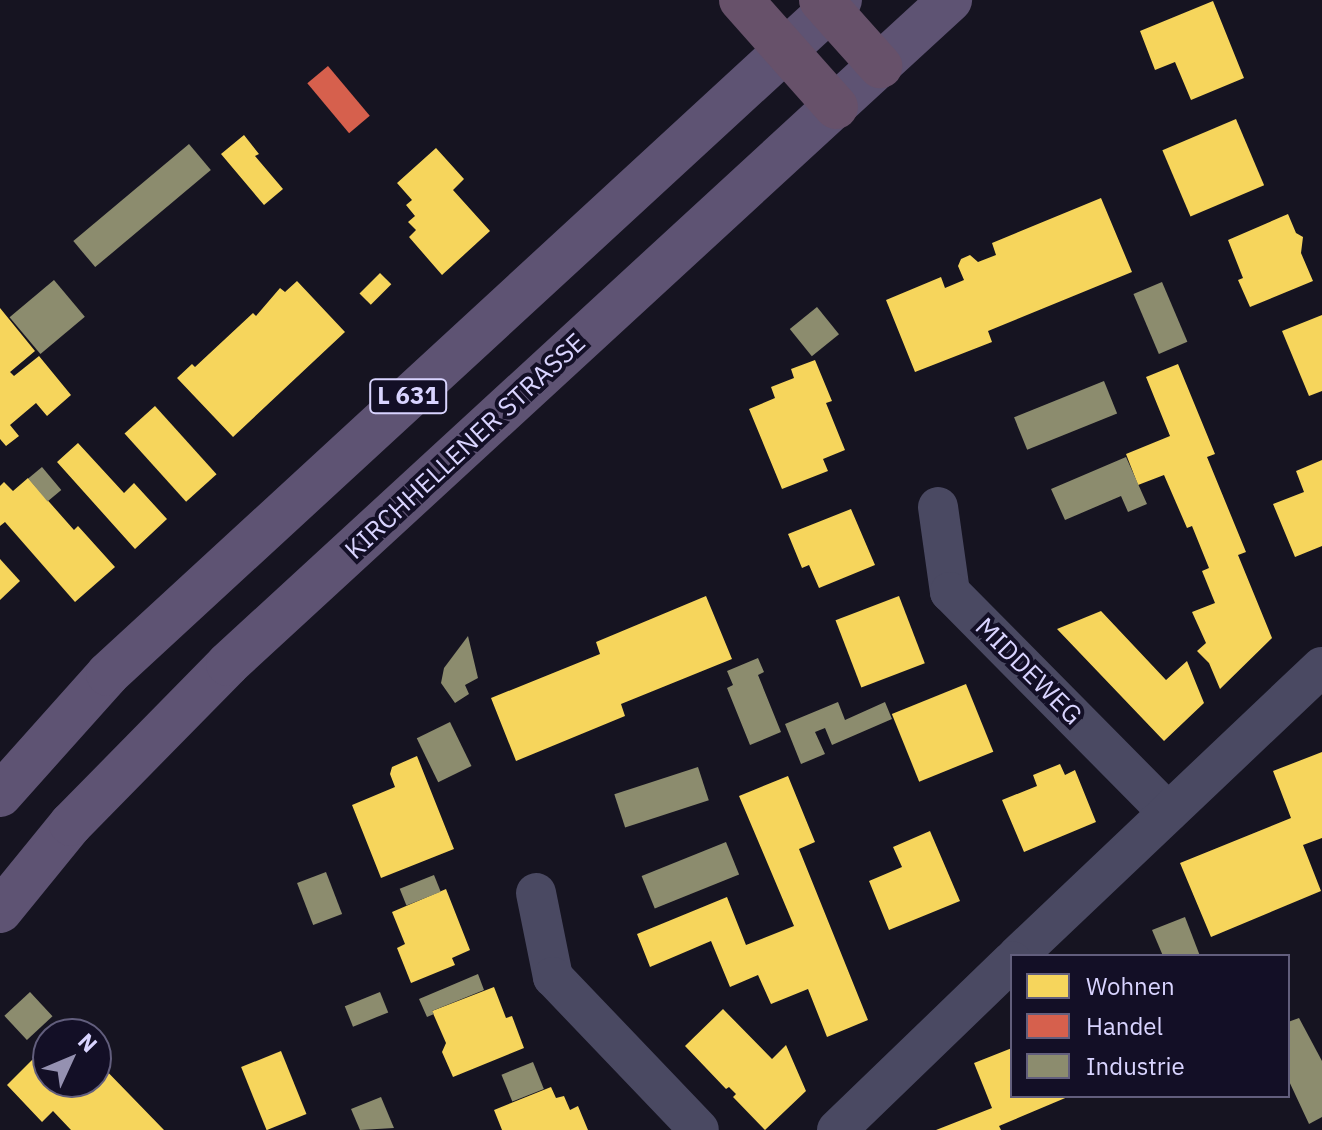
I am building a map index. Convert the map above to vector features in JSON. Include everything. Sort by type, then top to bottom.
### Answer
[{"type":"highway","points":[[741,0],[836,107]]},
{"type":"highway","points":[[830,3],[880,66]]},
{"type":"main road","name":"KIRCHHELLENER STRASSE","points":[[0,911],[71,824],[228,664],[950,0]]},
{"type":"main road","name":"L 631","points":[[0,795],[108,674],[786,50],[830,3]]},
{"type":"street","name":"MIDDEWEG","points":[[938,507],[950,592],[1168,812]]},
{"type":"street","points":[[1019,954],[1322,667]]},
{"type":"street","points":[[536,893],[553,977],[699,1130]]},
{"type":"street","points":[[837,1130],[1010,963]]},
{"type":"building: Wohnen","points":[[1213,1],[1244,78],[1191,100],[1175,62],[1155,70],[1140,31]]},
{"type":"building: Wohnen","points":[[1236,119],[1264,185],[1190,217],[1162,150]]},
{"type":"building: Wohnen","points":[[244,135],[259,154],[255,156],[283,189],[264,205],[221,154]]},
{"type":"building: Wohnen","points":[[436,148],[464,179],[453,190],[490,231],[442,275],[409,237],[416,230],[408,222],[415,216],[406,205],[412,200],[397,183]]},
{"type":"building: Wohnen","points":[[1101,198],[1132,272],[988,331],[992,342],[915,372],[886,300],[941,277],[945,288],[964,280],[958,266],[961,259],[970,255],[978,262],[996,255],[992,243]]},
{"type":"building: Wohnen","points":[[1288,214],[1296,233],[1303,237],[1301,253],[1313,281],[1250,307],[1238,280],[1243,278],[1228,240]]},
{"type":"building: Wohnen","points":[[380,273],[391,284],[371,305],[359,294]]},
{"type":"building: Wohnen","points":[[297,281],[345,332],[233,437],[177,378],[192,364],[195,367],[253,313],[256,316],[280,288],[285,292]]},
{"type":"building: Wohnen","points":[[0,308],[35,351],[10,372],[14,376],[39,356],[71,395],[47,416],[36,403],[10,425],[19,436],[6,446],[0,439]]},
{"type":"building: Wohnen","points":[[1322,315],[1322,391],[1309,396],[1282,331]]},
{"type":"building: Wohnen","points":[[815,360],[832,401],[826,403],[845,450],[823,459],[828,471],[782,489],[749,409],[775,398],[771,387],[794,378],[791,369]]},
{"type":"building: Wohnen","points":[[1178,364],[1215,454],[1207,457],[1246,552],[1238,555],[1272,638],[1220,689],[1209,663],[1197,651],[1206,643],[1192,612],[1215,603],[1202,571],[1209,568],[1192,526],[1187,528],[1164,475],[1138,485],[1126,454],[1170,436],[1146,377]]},
{"type":"building: Wohnen","points":[[155,406],[217,474],[186,502],[125,433]]},
{"type":"building: Wohnen","points":[[78,443],[124,493],[134,483],[167,519],[135,549],[57,462]]},
{"type":"building: Wohnen","points":[[1322,460],[1322,546],[1295,557],[1273,504],[1304,492],[1296,471]]},
{"type":"building: Wohnen","points":[[28,478],[74,530],[78,526],[115,567],[75,602],[5,522],[0,526],[0,486],[4,482],[13,491]]},
{"type":"building: Wohnen","points":[[851,509],[875,565],[819,588],[809,565],[802,568],[788,534]]},
{"type":"building: Wohnen","points":[[0,559],[20,581],[0,600]]},
{"type":"building: Wohnen","points":[[706,596],[732,659],[621,704],[625,716],[516,761],[491,698],[600,654],[596,642]]},
{"type":"building: Wohnen","points":[[899,596],[925,663],[861,688],[836,620]]},
{"type":"building: Wohnen","points":[[1101,611],[1166,680],[1187,661],[1204,703],[1164,741],[1057,629]]},
{"type":"building: Wohnen","points":[[966,684],[993,752],[919,782],[892,714]]},
{"type":"building: Wohnen","points":[[1322,752],[1322,838],[1303,845],[1321,891],[1211,937],[1180,863],[1291,818],[1273,771]]},
{"type":"building: Wohnen","points":[[417,756],[454,849],[381,878],[352,805],[395,787],[390,774],[392,767]]},
{"type":"building: Wohnen","points":[[1060,764],[1065,775],[1075,770],[1096,822],[1024,852],[1002,800],[1037,786],[1033,775]]},
{"type":"building: Wohnen","points":[[788,776],[815,842],[799,849],[868,1020],[827,1037],[808,989],[771,1004],[758,975],[730,987],[711,941],[650,967],[637,934],[727,897],[746,945],[794,926],[739,796]]},
{"type":"building: Wohnen","points":[[930,831],[960,901],[889,930],[869,881],[902,867],[893,847]]},
{"type":"building: Wohnen","points":[[446,889],[470,950],[452,958],[455,965],[411,983],[397,948],[405,944],[392,912]]},
{"type":"building: Wohnen","points":[[494,987],[506,1018],[512,1016],[524,1048],[453,1077],[442,1052],[446,1043],[432,1011]]},
{"type":"building: Wohnen","points":[[723,1009],[772,1059],[786,1045],[806,1091],[765,1130],[733,1097],[736,1094],[729,1087],[726,1089],[685,1046]]},
{"type":"building: Wohnen","points":[[1010,1049],[1010,1098],[1065,1098],[999,1126],[1001,1130],[936,1130],[992,1108],[974,1063]]},
{"type":"building: Wohnen","points":[[281,1051],[306,1114],[267,1130],[241,1067]]},
{"type":"building: Wohnen","points":[[32,1060],[32,1098],[112,1098],[112,1076],[164,1130],[71,1130],[53,1111],[42,1122],[7,1085]]},
{"type":"building: Wohnen","points":[[551,1087],[556,1098],[564,1096],[570,1110],[578,1106],[588,1130],[502,1130],[494,1110]]},
{"type":"building: Handel","points":[[328,66],[370,116],[349,133],[307,83]]},
{"type":"building: Industrie","points":[[189,144],[211,170],[95,267],[73,241]]},
{"type":"building: Industrie","points":[[54,280],[85,317],[40,354],[10,317]]},
{"type":"building: Industrie","points":[[1162,282],[1187,342],[1159,354],[1133,294]]},
{"type":"building: Industrie","points":[[817,307],[839,334],[812,356],[790,329]]},
{"type":"building: Industrie","points":[[1104,381],[1117,413],[1027,450],[1014,417]]},
{"type":"building: Industrie","points":[[1126,457],[1147,504],[1128,512],[1121,496],[1065,520],[1051,489]]},
{"type":"building: Industrie","points":[[42,467],[61,490],[47,502],[28,479]]},
{"type":"building: Industrie","points":[[468,636],[478,678],[465,685],[469,694],[455,703],[441,683],[444,668]]},
{"type":"building: Industrie","points":[[758,658],[764,672],[758,675],[781,732],[750,745],[727,688],[733,685],[727,671]]},
{"type":"building: Industrie","points":[[838,702],[845,720],[885,702],[892,719],[832,745],[825,728],[815,732],[825,754],[801,764],[785,724]]},
{"type":"building: Industrie","points":[[450,722],[471,766],[438,782],[417,738]]},
{"type":"building: Industrie","points":[[698,767],[709,800],[625,827],[614,794]]},
{"type":"building: Industrie","points":[[726,842],[739,874],[655,909],[642,876]]},
{"type":"building: Industrie","points":[[326,872],[342,914],[313,925],[297,883]]},
{"type":"building: Industrie","points":[[434,875],[441,892],[406,906],[400,889]]},
{"type":"building: Industrie","points":[[1185,917],[1199,954],[1162,954],[1152,930]]},
{"type":"building: Industrie","points":[[478,974],[484,990],[432,1011],[434,1014],[427,1017],[419,999]]},
{"type":"building: Industrie","points":[[30,992],[53,1016],[32,1018],[32,1035],[27,1040],[4,1016]]},
{"type":"building: Industrie","points":[[380,992],[388,1012],[353,1027],[345,1006]]},
{"type":"building: Industrie","points":[[1299,1018],[1322,1061],[1322,1117],[1309,1124],[1290,1083],[1290,1021]]},
{"type":"building: Industrie","points":[[533,1062],[544,1089],[512,1102],[501,1075]]},
{"type":"building: Industrie","points":[[381,1097],[394,1128],[360,1130],[351,1109]]}]
